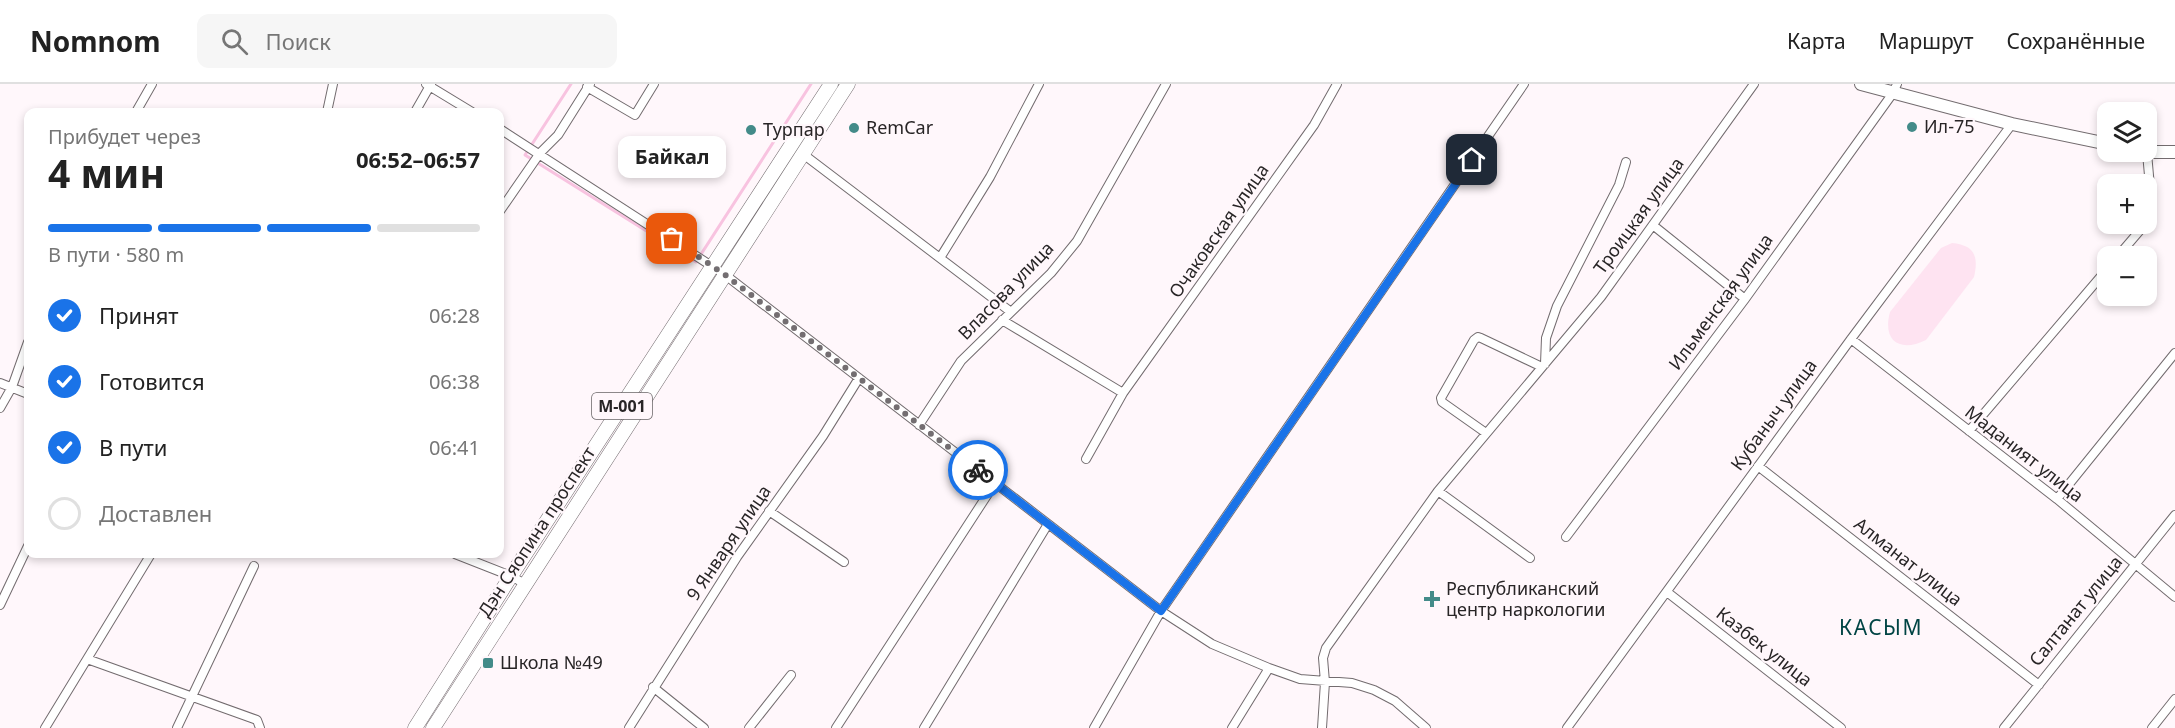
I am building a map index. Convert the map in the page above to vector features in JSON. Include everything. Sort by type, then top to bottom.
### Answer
[{"type":"main road","name":"Дэн Сяопина проспект","points":[[433,728],[525,584],[831,84]]},
{"type":"main road","name":"Дэн Сяопина проспект","points":[[415,728],[512,576],[719,270],[803,154],[848,84]]},
{"type":"street","points":[[138,108],[152,84]]},
{"type":"street","points":[[328,108],[333,84]]},
{"type":"street","points":[[504,205],[540,153],[558,135],[588,86],[636,115],[654,84]]},
{"type":"street","points":[[940,258],[990,177],[1039,84]]},
{"type":"street","name":"Власова улица","points":[[919,425],[961,361],[1051,273],[1077,241],[1166,84]]},
{"type":"street","name":"Очаковская улица","points":[[1086,459],[1123,393],[1314,125],[1337,84]]},
{"type":"street","points":[[1094,728],[1161,611],[1524,84]]},
{"type":"street","name":"Троицкая улица","points":[[1322,728],[1325,682],[1323,658],[1326,648],[1438,491],[1601,297],[1754,84]]},
{"type":"street","points":[[1861,84],[1895,88],[2012,124],[2097,142]]},
{"type":"street","points":[[417,108],[429,85],[466,108]]},
{"type":"street","name":"Ильменская улица","points":[[1566,537],[1745,299],[1895,88]]},
{"type":"street","name":"Кубаныч улица","points":[[1571,726],[1851,339],[2012,124]]},
{"type":"street","points":[[504,131],[719,270],[1161,611],[1212,644],[1269,668],[1300,679],[1352,683],[1374,690],[1395,701],[1426,728]]},
{"type":"street","points":[[2157,152],[2175,152]]},
{"type":"street","points":[[803,154],[1011,312]]},
{"type":"street","name":"Троицкая улица","points":[[1544,365],[1546,338],[1557,306],[1619,185],[1626,162]]},
{"type":"street","points":[[1654,226],[1745,299]]},
{"type":"street","points":[[2127,246],[2137,234]]},
{"type":"street","points":[[1969,431],[2097,281]]},
{"type":"street","points":[[1002,320],[1123,393]]},
{"type":"street","points":[[1486,433],[1442,402],[1441,398],[1474,340],[1481,338],[1544,365]]},
{"type":"street","name":"Маданият улица","points":[[1851,339],[2057,499],[2175,597]]},
{"type":"street","points":[[0,408],[12,387],[24,353]]},
{"type":"street","points":[[2057,499],[2175,353]]},
{"type":"street","name":"9 Января улица","points":[[629,728],[653,687],[769,511],[824,436],[859,378]]},
{"type":"street","points":[[0,383],[24,392]]},
{"type":"street","name":"Алманат улица","points":[[1758,466],[2039,685]]},
{"type":"street","points":[[836,728],[995,483]]},
{"type":"street","points":[[1438,491],[1530,558]]},
{"type":"street","points":[[769,511],[844,562]]},
{"type":"street","name":"Салтанат улица","points":[[2004,728],[2175,515]]},
{"type":"street","points":[[924,728],[1048,524]]},
{"type":"street","points":[[0,605],[24,554]]},
{"type":"street","points":[[45,728],[149,558]]},
{"type":"street","points":[[465,558],[512,576],[525,584]]},
{"type":"street","points":[[177,728],[254,566]]},
{"type":"street","name":"Казбек улица","points":[[1666,592],[1841,728]]},
{"type":"street","points":[[87,659],[257,720],[260,728]]},
{"type":"street","points":[[1232,728],[1269,668]]},
{"type":"street","points":[[749,728],[791,675]]},
{"type":"street","points":[[653,687],[704,728]]},
{"type":"street","points":[[2152,728],[2175,699]]},
{"type":"shaded area","points":[[1952,243],[1965,246],[1973,253],[1976,263],[1974,277],[1926,340],[1908,345],[1895,342],[1889,330],[1890,312],[1941,248]]},
{"type":"waterway","points":[[571,84],[525,155],[696,262],[811,84]]},
{"type":"way so far","points":[[672,239],[724,274],[978,470]]},
{"type":"place","name":"Ил-75","points":[[1912,127]]},
{"type":"place","name":"RemCar","points":[[854,128]]},
{"type":"place","name":"Турпар","points":[[751,130]]},
{"type":"place","name":"Байкал","points":[[672,239]]},
{"type":"place","name":"Республиканский центр наркологии","points":[[1432,599]]},
{"type":"place","name":"Школа №49","points":[[488,663]]},
{"type":"district","name":"КАСЫМ","points":[[1881,628]]},
{"type":"route","points":[[978,470],[1161,611],[1472,160]]}]
